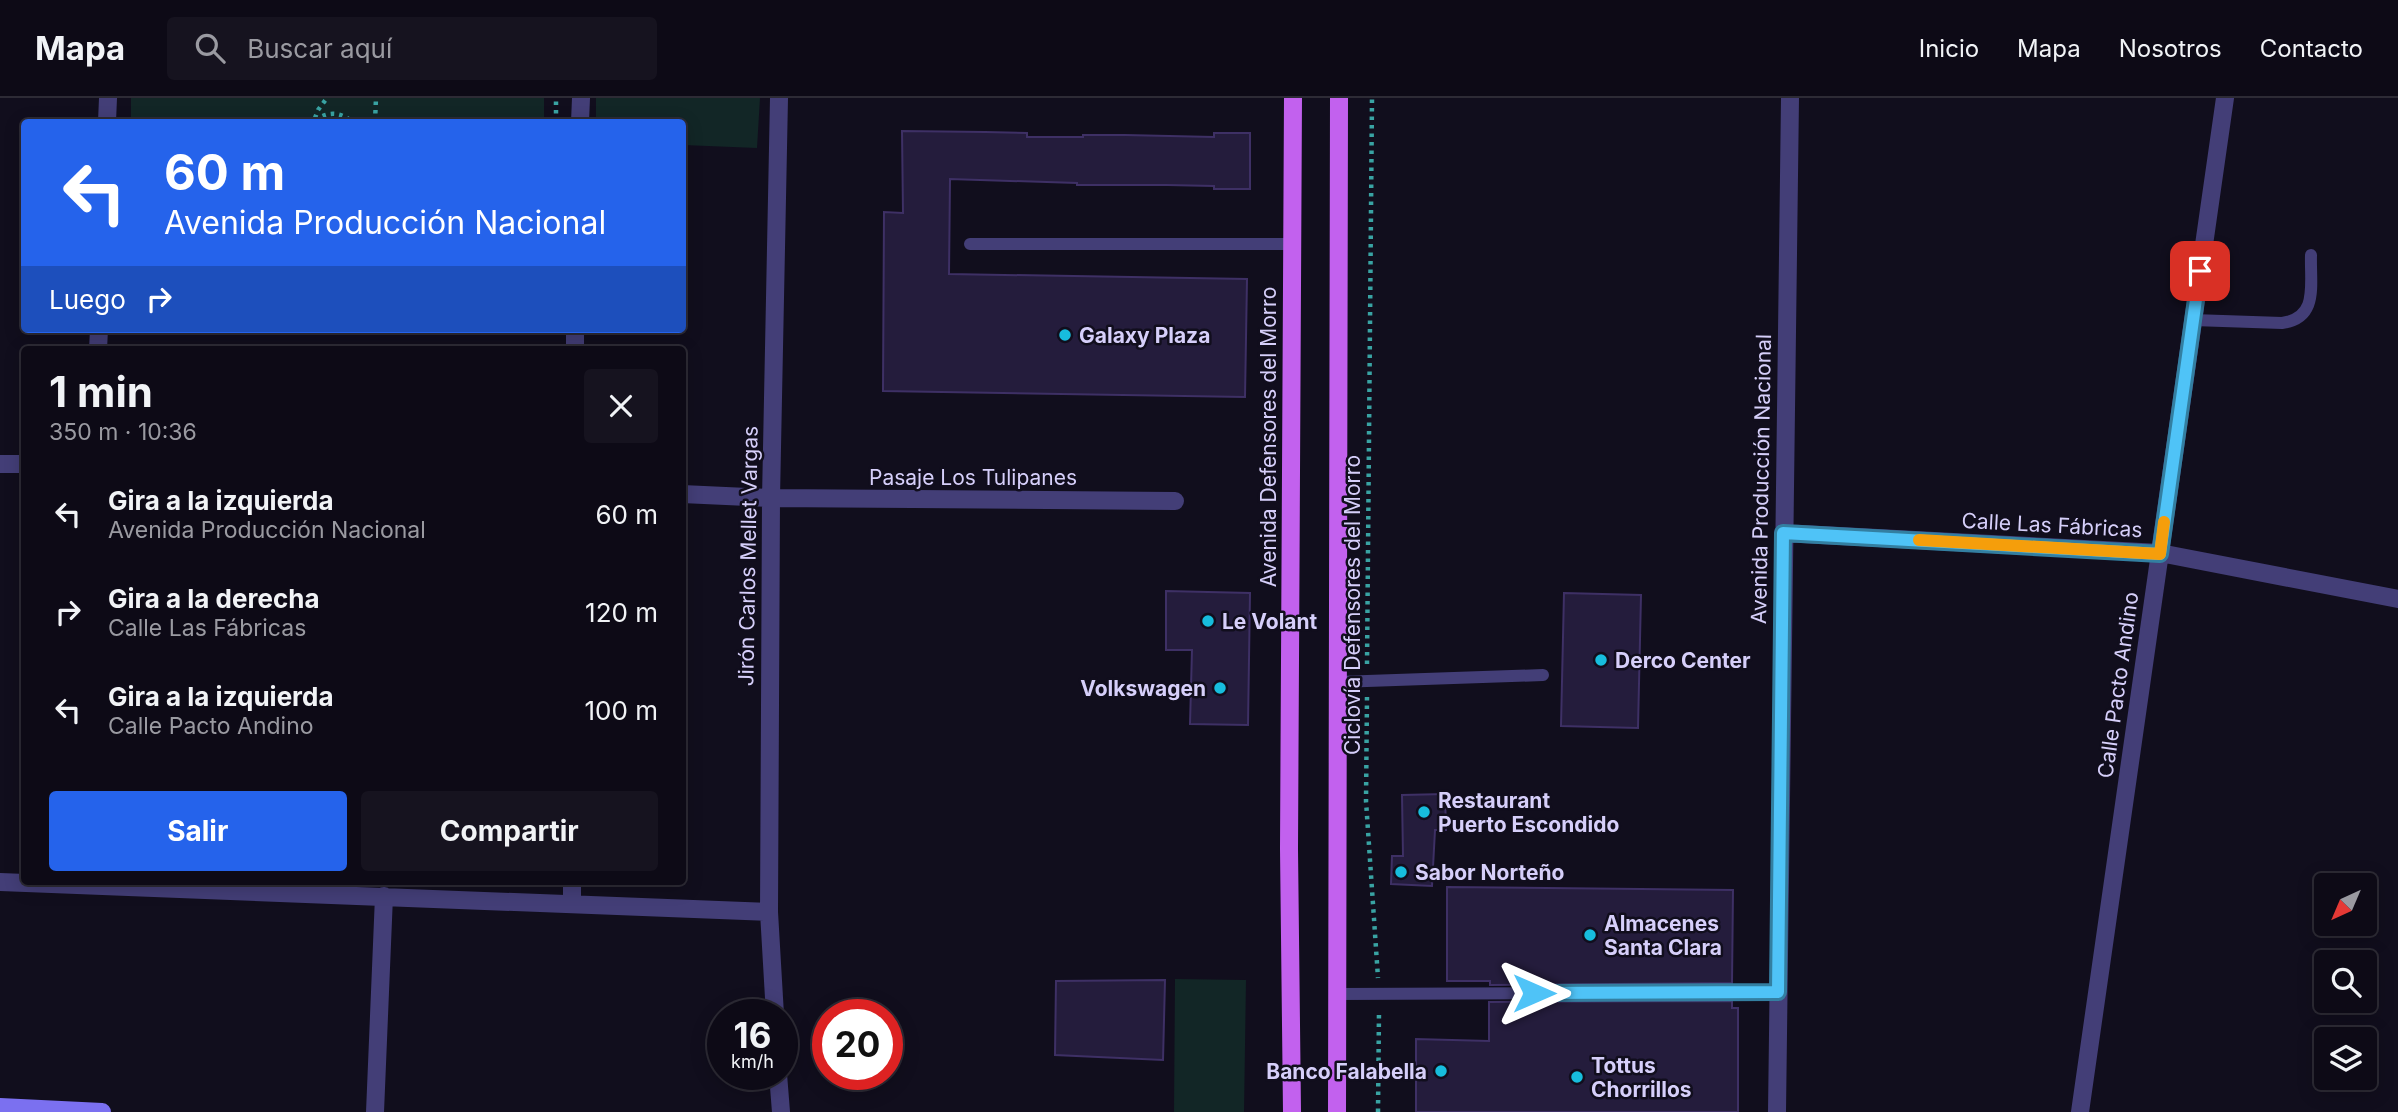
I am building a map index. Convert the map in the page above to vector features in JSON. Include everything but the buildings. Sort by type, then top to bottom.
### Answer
[{"type":"main road","name":"Avenida Defensores del Morro","points":[[1292,1112],[1289,794],[1293,98]]},
{"type":"main road","points":[[1337,1112],[1339,98]]},
{"type":"street","points":[[107,119],[108,98]]},
{"type":"street","points":[[580,119],[581,98]]},
{"type":"street","name":"Jirón Carlos Mellet Vargas","points":[[774,999],[769,912],[771,498],[779,98]]},
{"type":"street","name":"Avenida Producción Nacional","points":[[1777,1112],[1790,98]]},
{"type":"street","name":"Calle Pacto Andino","points":[[2080,1112],[2225,98]]},
{"type":"street","points":[[0,464],[21,464]]},
{"type":"street","name":"Pasaje Los Tulipanes","points":[[686,494],[771,498],[1175,501]]},
{"type":"street","name":"Calle Las Fábricas","points":[[1783,533],[2160,554],[2398,599]]},
{"type":"street","points":[[0,881],[21,882]]},
{"type":"street","points":[[123,885],[769,912]]},
{"type":"street","points":[[572,885],[572,903]]},
{"type":"street","points":[[375,1112],[384,896]]},
{"type":"street","points":[[779,1090],[781,1112]]},
{"type":"street","points":[[0,1107],[102,1112]]},
{"type":"lane","points":[[970,244],[1292,244]]},
{"type":"lane","points":[[2193,320],[2270,323],[2296,321],[2305,314],[2310,302],[2311,255]]},
{"type":"lane","points":[[1338,682],[1543,675]]},
{"type":"lane","points":[[1337,994],[1778,992]]},
{"type":"path","points":[[316,119],[318,110],[327,98]]},
{"type":"path","points":[[375,119],[376,98]]},
{"type":"path","points":[[556,98],[556,119]]},
{"type":"path","name":"Ciclovía Defensores del Morro","points":[[1372,98],[1366,801],[1379,994],[1378,1112]]},
{"type":"path","points":[[318,119],[324,114],[334,113],[349,119]]},
{"type":"green space","points":[[131,98],[544,98],[544,119],[131,119]]},
{"type":"green space","points":[[596,98],[760,98],[757,148],[686,145],[686,119],[596,119]]},
{"type":"green space","points":[[1175,979],[1246,980],[1244,1112],[1174,1112]]},
{"type":"slow traffic","points":[[1919,540],[2160,554],[2164,522]]},
{"type":"place","name":"Galaxy Plaza","points":[[1065,335]]},
{"type":"place","name":"Le Volant","points":[[1208,621]]},
{"type":"place","name":"Derco Center","points":[[1601,660]]},
{"type":"place","name":"Volkswagen","points":[[1220,688]]},
{"type":"place","name":"Restaurant Puerto Escondido","points":[[1424,812]]},
{"type":"place","name":"Sabor Norteño","points":[[1401,872]]},
{"type":"place","name":"Almacenes Santa Clara","points":[[1590,935]]},
{"type":"place","name":"Banco Falabella","points":[[1441,1071]]},
{"type":"place","name":"Tottus Chorrillos","points":[[1577,1077]]},
{"type":"route","points":[[1534,993],[1778,992],[1783,533],[2160,554],[2200,271]]}]
